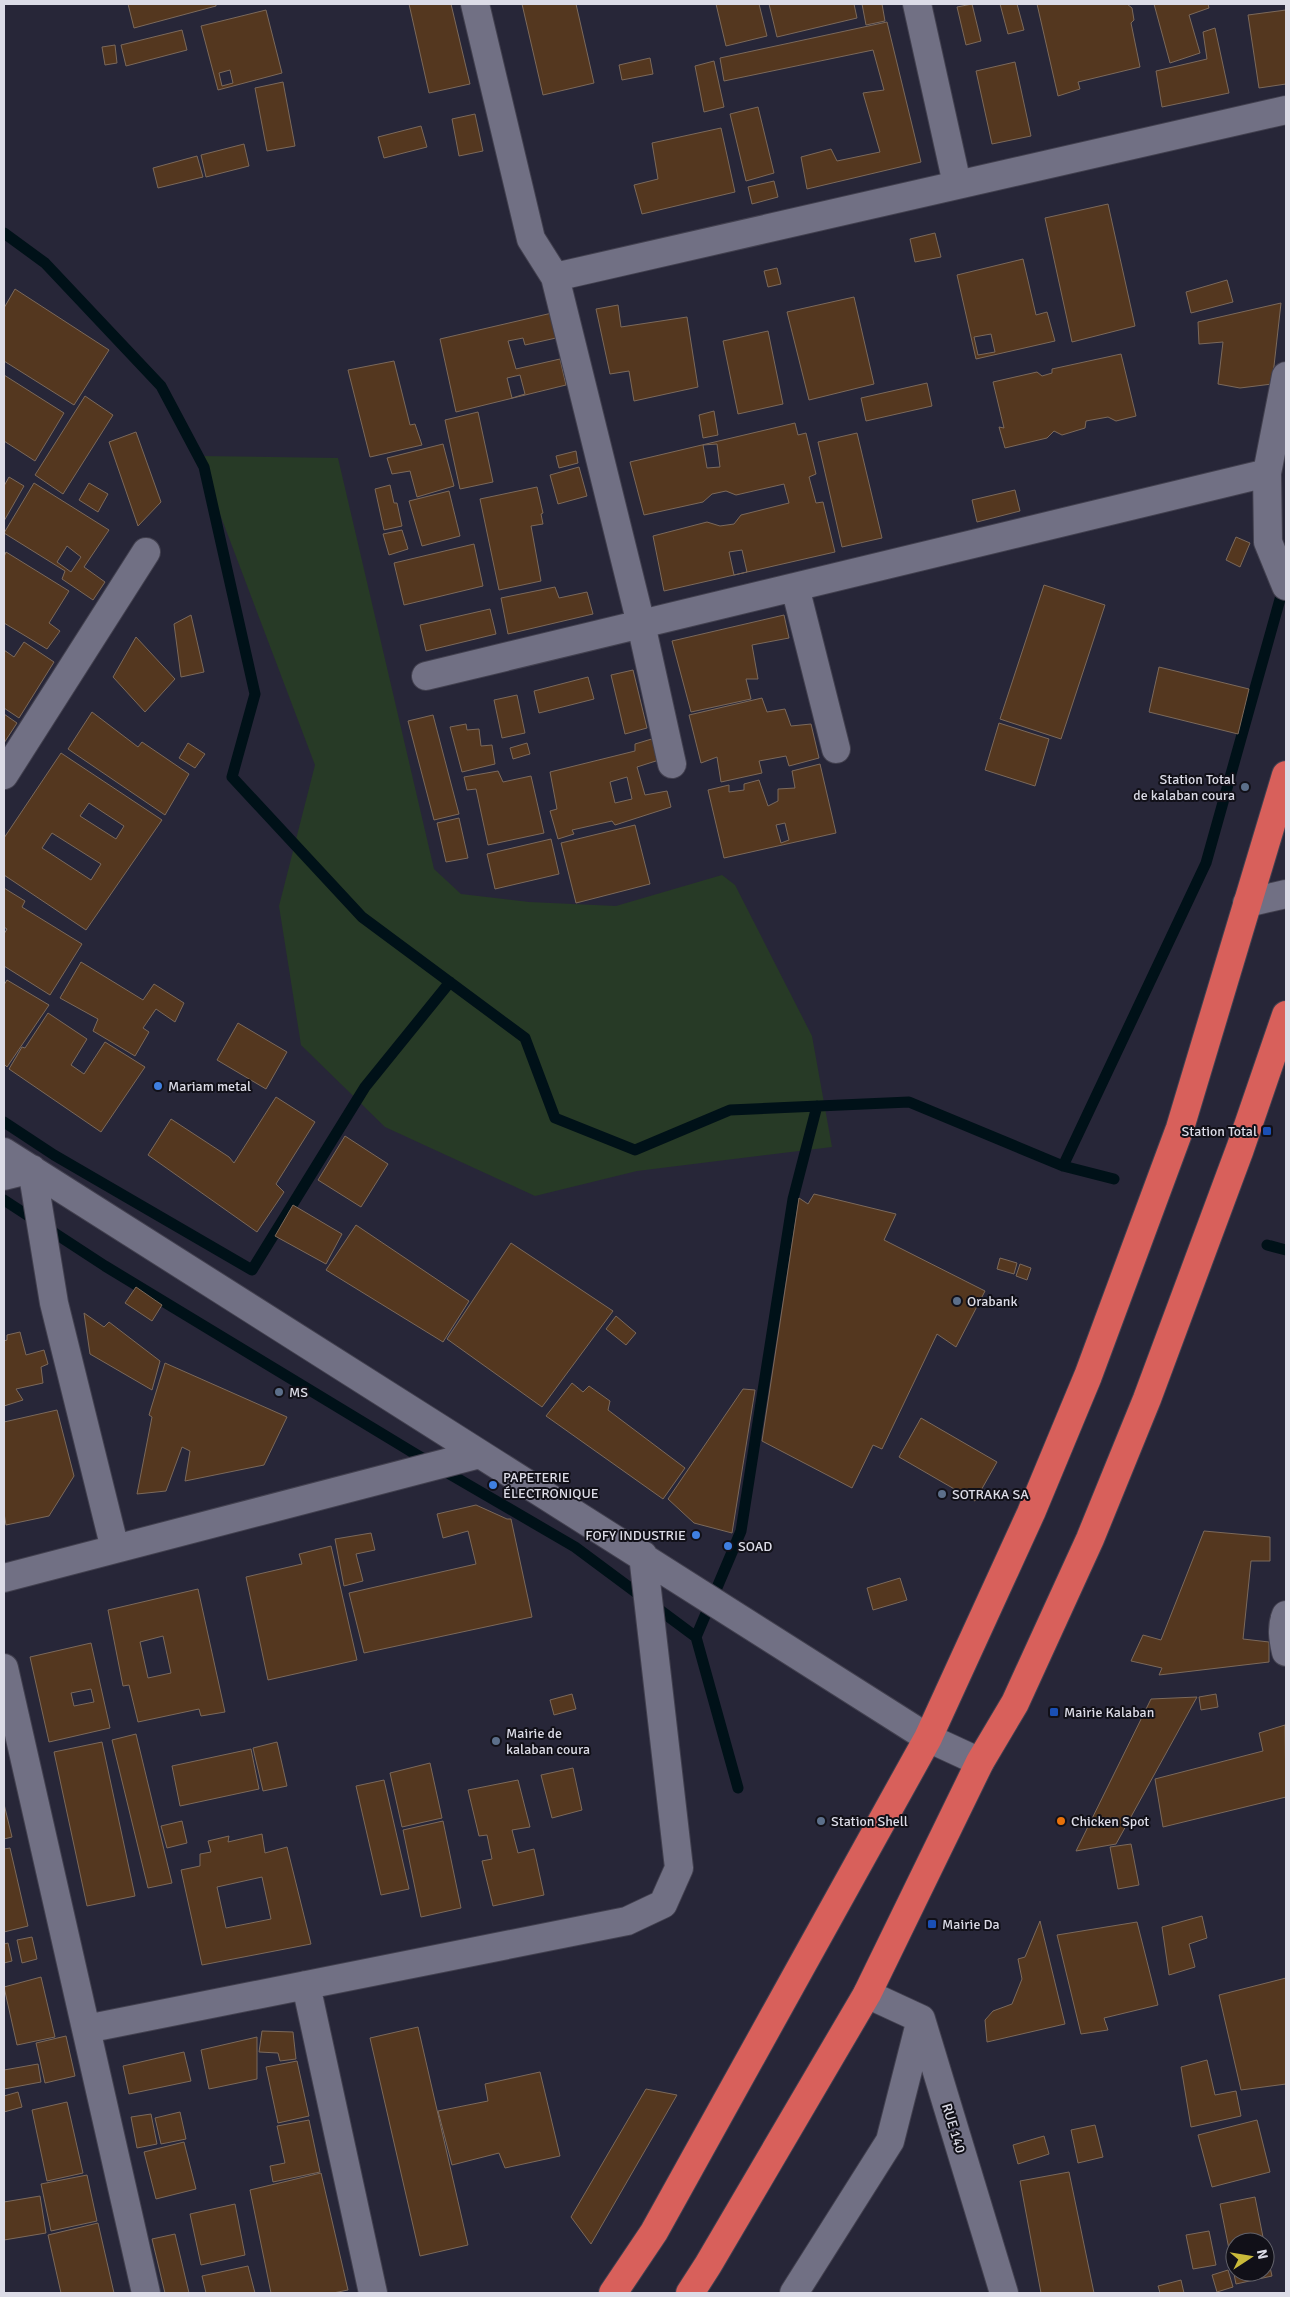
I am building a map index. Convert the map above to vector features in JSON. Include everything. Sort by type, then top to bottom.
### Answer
[{"type":"highway","points":[[613,2293],[654,2232],[928,1738],[1031,1513],[1088,1376],[1180,1128],[1286,775]]},
{"type":"highway","points":[[690,2293],[867,1994],[980,1762],[1015,1704],[1090,1539],[1140,1417],[1240,1149],[1286,1015]]},
{"type":"street","points":[[475,4],[531,239],[555,277],[641,624],[672,764]]},
{"type":"street","points":[[917,4],[957,184]]},
{"type":"street","points":[[555,277],[1286,110]]},
{"type":"street","points":[[1286,376],[1267,473],[1268,542],[1286,586]]},
{"type":"street","points":[[426,676],[1267,473]]},
{"type":"street","points":[[4,776],[146,552]]},
{"type":"street","points":[[795,587],[836,749]]},
{"type":"street","points":[[1247,903],[1286,894]]},
{"type":"street","points":[[4,1152],[480,1454],[643,1555],[928,1738],[980,1762]]},
{"type":"street","points":[[4,1176],[32,1169]]},
{"type":"street","points":[[32,1169],[54,1303],[114,1549]]},
{"type":"street","points":[[4,1578],[480,1454]]},
{"type":"street","points":[[86,2029],[627,1921],[663,1904],[679,1868],[643,1555]]},
{"type":"street","points":[[4,1668],[146,2293]]},
{"type":"street","points":[[306,1985],[373,2293]]},
{"type":"street","points":[[794,2293],[890,2141],[921,2020],[867,1994]]},
{"type":"street","name":"RUE 140","points":[[921,2020],[1004,2293]]},
{"type":"green space","points":[[198,456],[338,458],[434,869],[461,894],[529,902],[616,906],[722,875],[735,885],[812,1036],[832,1147],[637,1171],[535,1196],[385,1127],[301,1045],[279,906],[315,765]]},
{"type":"building","points":[[128,4],[216,4],[216,6],[134,28]]},
{"type":"building","points":[[409,4],[451,4],[470,84],[429,93]]},
{"type":"building","points":[[522,4],[576,4],[594,83],[543,95]]},
{"type":"building","points":[[716,4],[759,4],[767,36],[726,46]]},
{"type":"building","points":[[769,4],[854,4],[857,18],[777,37]]},
{"type":"building","points":[[862,4],[882,4],[885,21],[866,25]]},
{"type":"building","points":[[972,4],[981,41],[966,45],[957,7]]},
{"type":"building","points":[[1000,4],[1017,4],[1024,30],[1008,34]]},
{"type":"building","points":[[1037,4],[1127,4],[1132,8],[1134,20],[1131,23],[1140,67],[1078,82],[1080,89],[1058,96]]},
{"type":"building","points":[[1154,4],[1208,4],[1209,8],[1189,15],[1200,53],[1170,63]]},
{"type":"building","points":[[266,10],[282,73],[218,90],[201,26]],"holes":[[[230,70],[233,83],[222,86],[219,73]]]},
{"type":"building","points":[[1286,10],[1286,84],[1259,88],[1248,15]]},
{"type":"building","points":[[887,22],[921,162],[807,189],[801,157],[831,149],[837,161],[880,152],[863,93],[884,90],[873,50],[724,81],[720,58]]},
{"type":"building","points":[[1215,28],[1229,93],[1162,107],[1156,71],[1207,59],[1203,32]]},
{"type":"building","points":[[182,30],[187,50],[126,66],[121,45]]},
{"type":"building","points":[[115,45],[117,63],[105,65],[102,47]]},
{"type":"building","points":[[650,58],[653,74],[622,80],[619,65]]},
{"type":"building","points":[[714,61],[724,107],[704,112],[695,66]]},
{"type":"building","points":[[1015,62],[1031,136],[992,144],[976,71]]},
{"type":"building","points":[[283,82],[295,146],[267,151],[255,88]]},
{"type":"building","points":[[758,107],[774,173],[746,181],[730,114]]},
{"type":"building","points":[[475,114],[483,151],[459,156],[452,119]]},
{"type":"building","points":[[421,126],[427,147],[384,158],[378,137]]},
{"type":"building","points":[[721,128],[735,192],[642,214],[634,185],[658,179],[652,143]]},
{"type":"building","points":[[244,144],[249,166],[206,177],[201,155]]},
{"type":"building","points":[[197,156],[203,177],[158,188],[153,168]]},
{"type":"building","points":[[774,181],[778,197],[752,204],[748,187]]},
{"type":"building","points":[[1108,204],[1135,326],[1072,342],[1045,218]]},
{"type":"building","points":[[935,233],[941,257],[915,262],[910,239]]},
{"type":"building","points":[[1023,259],[1036,315],[1047,312],[1055,341],[976,359],[957,275]],"holes":[[[991,334],[995,352],[978,355],[974,337]]]},
{"type":"building","points":[[777,268],[781,284],[768,287],[764,271]]},
{"type":"building","points":[[1227,280],[1233,302],[1191,313],[1186,292]]},
{"type":"building","points":[[15,289],[109,350],[74,405],[4,361],[4,308]]},
{"type":"building","points":[[854,297],[874,384],[809,400],[787,312]]},
{"type":"building","points":[[1281,303],[1272,384],[1240,388],[1218,384],[1223,342],[1199,344],[1198,322]]},
{"type":"building","points":[[618,305],[621,327],[687,317],[698,387],[634,401],[629,371],[610,374],[596,309]]},
{"type":"building","points":[[552,313],[556,338],[525,345],[523,338],[508,341],[516,369],[560,359],[566,385],[456,412],[440,339]],"holes":[[[520,375],[525,394],[512,398],[507,378]]]},
{"type":"building","points":[[768,331],[783,404],[738,414],[723,341]]},
{"type":"building","points":[[1121,354],[1136,416],[1116,421],[1108,417],[1086,421],[1085,428],[1062,435],[1054,431],[1047,438],[1005,448],[999,427],[1004,428],[993,382],[1037,372],[1042,376],[1052,373],[1052,369]]},
{"type":"building","points":[[394,361],[410,425],[415,424],[422,445],[370,457],[348,370]]},
{"type":"building","points":[[4,375],[64,413],[35,461],[4,441]]},
{"type":"building","points":[[927,383],[932,406],[866,421],[861,398]]},
{"type":"building","points":[[85,396],[113,415],[63,494],[35,475]]},
{"type":"building","points":[[714,411],[718,435],[703,438],[699,415]]},
{"type":"building","points":[[478,412],[493,482],[460,489],[445,420]]},
{"type":"building","points":[[795,423],[798,435],[806,433],[816,474],[809,477],[816,503],[823,502],[835,552],[664,591],[653,536],[707,522],[720,526],[734,524],[741,515],[789,503],[784,484],[736,495],[726,491],[712,494],[703,502],[644,515],[630,462]],"holes":[[[717,444],[720,467],[707,468],[703,445]],[[742,550],[747,572],[734,575],[729,552]]]},
{"type":"building","points":[[136,432],[161,502],[138,526],[109,442]]},
{"type":"building","points":[[857,433],[882,538],[842,547],[818,442]]},
{"type":"building","points":[[443,444],[454,486],[417,497],[410,471],[392,474],[387,458]]},
{"type":"building","points":[[576,451],[578,463],[559,468],[556,456]]},
{"type":"building","points":[[579,467],[587,496],[558,504],[550,475]]},
{"type":"building","points":[[9,477],[24,486],[4,521],[4,486]]},
{"type":"building","points":[[34,483],[109,530],[84,567],[105,582],[93,600],[62,579],[65,571],[4,533]],"holes":[[[67,546],[81,557],[71,572],[57,562]]]},
{"type":"building","points":[[89,483],[108,494],[98,512],[79,500]]},
{"type":"building","points":[[390,485],[394,503],[397,503],[402,526],[384,530],[375,489]]},
{"type":"building","points":[[537,487],[543,513],[541,514],[543,524],[531,526],[541,581],[499,590],[480,499]]},
{"type":"building","points":[[1015,490],[1020,511],[977,522],[972,500]]},
{"type":"building","points":[[449,491],[460,536],[422,546],[409,501]]},
{"type":"building","points":[[402,530],[408,549],[389,555],[383,534]]},
{"type":"building","points":[[1236,537],[1250,543],[1240,567],[1226,560]]},
{"type":"building","points":[[474,544],[483,586],[404,605],[394,563]]},
{"type":"building","points":[[6,552],[69,591],[49,623],[60,631],[47,649],[4,623],[4,557]]},
{"type":"building","points":[[1044,585],[1105,605],[1061,739],[1000,719]]},
{"type":"building","points":[[555,587],[559,598],[587,592],[593,614],[508,634],[501,598]]},
{"type":"building","points":[[490,609],[496,634],[426,651],[420,625]]},
{"type":"building","points":[[191,615],[204,672],[181,677],[174,624]]},
{"type":"building","points":[[784,615],[789,638],[752,645],[758,679],[746,679],[751,699],[691,712],[672,641]]},
{"type":"building","points":[[136,637],[175,679],[145,712],[113,677]]},
{"type":"building","points":[[24,642],[54,662],[19,718],[4,708],[4,650],[14,657]]},
{"type":"building","points":[[1159,667],[1249,689],[1238,734],[1149,712]]},
{"type":"building","points":[[633,670],[647,728],[625,734],[611,675]]},
{"type":"building","points":[[588,677],[594,699],[539,713],[534,691]]},
{"type":"building","points":[[517,695],[525,733],[502,738],[494,700]]},
{"type":"building","points":[[762,698],[767,712],[785,709],[791,726],[811,724],[819,758],[789,766],[786,756],[759,761],[762,773],[721,782],[717,757],[701,763],[689,715]]},
{"type":"building","points":[[92,712],[138,747],[142,742],[189,774],[165,815],[68,749]]},
{"type":"building","points":[[4,714],[17,723],[4,743]]},
{"type":"building","points":[[433,715],[459,814],[434,820],[408,721]]},
{"type":"building","points":[[999,723],[1049,739],[1035,786],[985,770]]},
{"type":"building","points":[[466,724],[467,730],[479,729],[481,746],[492,745],[495,764],[462,772],[450,727]]},
{"type":"building","points":[[655,738],[659,760],[637,767],[645,795],[667,791],[671,807],[615,825],[612,821],[572,830],[574,834],[558,839],[550,811],[557,809],[550,772],[635,751],[635,744]],"holes":[[[627,777],[632,799],[615,803],[610,782]]]},
{"type":"building","points":[[188,743],[205,754],[195,768],[179,758]]},
{"type":"building","points":[[527,743],[530,754],[513,759],[510,748]]},
{"type":"building","points":[[61,753],[162,820],[86,930],[4,875],[4,838]],"holes":[[[89,803],[124,826],[116,839],[80,816]],[[52,833],[101,864],[91,880],[42,848]]]},
{"type":"building","points":[[820,764],[836,833],[724,858],[708,790],[729,785],[729,792],[744,790],[744,784],[759,780],[768,806],[778,801],[778,789],[795,788],[792,771]],"holes":[[[785,823],[789,840],[781,843],[776,825]]]},
{"type":"building","points":[[498,771],[503,782],[531,776],[544,833],[488,845],[476,789],[467,790],[464,777]]},
{"type":"building","points":[[459,818],[468,858],[446,862],[437,823]]},
{"type":"building","points":[[635,825],[650,884],[576,903],[561,843]]},
{"type":"building","points":[[551,839],[559,874],[495,889],[487,854]]},
{"type":"building","points":[[4,888],[25,901],[22,907],[82,944],[50,995],[4,966],[4,934],[7,929],[4,927]]},
{"type":"building","points":[[81,962],[143,1000],[154,984],[184,1003],[175,1022],[156,1009],[143,1028],[149,1032],[135,1056],[93,1031],[98,1019],[60,998]]},
{"type":"building","points":[[7,980],[49,1005],[7,1067],[4,1064],[4,985]]},
{"type":"building","points":[[48,1013],[87,1039],[71,1065],[84,1074],[105,1042],[145,1067],[101,1132],[9,1069],[22,1047],[25,1048]]},
{"type":"building","points":[[238,1023],[287,1052],[266,1089],[217,1060]]},
{"type":"building","points":[[276,1097],[315,1122],[276,1184],[284,1192],[257,1232],[148,1155],[171,1119],[229,1157],[234,1163]]},
{"type":"building","points":[[345,1136],[388,1164],[361,1207],[318,1180]]},
{"type":"building","points":[[814,1194],[896,1214],[884,1240],[985,1291],[956,1347],[937,1334],[882,1449],[873,1445],[852,1488],[762,1441],[799,1198],[808,1204]]},
{"type":"building","points":[[293,1205],[342,1234],[326,1264],[275,1236]]},
{"type":"building","points":[[356,1225],[469,1301],[443,1342],[326,1270]]},
{"type":"building","points":[[511,1243],[613,1311],[542,1407],[447,1339]]},
{"type":"building","points":[[1000,1258],[1017,1263],[1014,1274],[997,1269]]},
{"type":"building","points":[[1020,1264],[1031,1268],[1027,1280],[1016,1276]]},
{"type":"building","points":[[136,1287],[162,1305],[152,1321],[125,1303]]},
{"type":"building","points":[[84,1313],[104,1327],[109,1322],[160,1361],[152,1390],[90,1354]]},
{"type":"building","points":[[616,1316],[636,1333],[626,1345],[606,1329]]},
{"type":"building","points":[[20,1332],[26,1355],[44,1350],[48,1364],[41,1367],[43,1383],[16,1389],[23,1400],[4,1406],[4,1341],[7,1340],[7,1335]]},
{"type":"building","points":[[165,1363],[287,1417],[264,1465],[185,1481],[190,1451],[182,1447],[166,1491],[137,1494],[152,1417],[149,1415]]},
{"type":"building","points":[[572,1383],[583,1392],[589,1386],[610,1401],[608,1410],[685,1468],[663,1499],[546,1416]]},
{"type":"building","points":[[743,1389],[755,1390],[732,1533],[694,1523],[668,1499]]},
{"type":"building","points":[[57,1410],[74,1476],[49,1516],[6,1525],[4,1513],[4,1422]]},
{"type":"building","points":[[921,1418],[997,1462],[975,1501],[899,1457]]},
{"type":"building","points":[[476,1505],[511,1519],[532,1617],[364,1653],[349,1593],[476,1564],[468,1531],[443,1538],[437,1514]]},
{"type":"building","points":[[1204,1531],[1270,1537],[1270,1561],[1251,1561],[1243,1639],[1269,1642],[1269,1662],[1159,1675],[1162,1668],[1131,1661],[1143,1635],[1161,1640]]},
{"type":"building","points":[[371,1533],[375,1550],[356,1554],[363,1581],[344,1586],[335,1539]]},
{"type":"building","points":[[331,1546],[357,1660],[268,1680],[246,1577],[302,1564],[299,1554]]},
{"type":"building","points":[[900,1578],[907,1600],[873,1610],[867,1588]]},
{"type":"building","points":[[198,1589],[225,1712],[201,1716],[199,1709],[138,1722],[129,1685],[123,1686],[108,1610]],"holes":[[[163,1636],[171,1673],[148,1678],[140,1642]]]},
{"type":"building","points":[[91,1643],[110,1728],[49,1742],[30,1657]],"holes":[[[91,1689],[94,1702],[74,1706],[71,1693]]]},
{"type":"building","points":[[572,1694],[576,1709],[554,1715],[550,1700]]},
{"type":"building","points":[[1216,1694],[1218,1707],[1201,1710],[1199,1697]]},
{"type":"building","points":[[1197,1697],[1116,1844],[1076,1851],[1151,1699]]},
{"type":"building","points":[[1285,1725],[1286,1797],[1163,1827],[1155,1779],[1263,1751],[1259,1733]]},
{"type":"building","points":[[136,1734],[172,1883],[148,1888],[112,1740]]},
{"type":"building","points":[[102,1742],[135,1896],[87,1906],[54,1752]]},
{"type":"building","points":[[277,1742],[287,1786],[263,1791],[253,1748]]},
{"type":"building","points":[[251,1749],[259,1789],[180,1806],[172,1766]]},
{"type":"building","points":[[430,1763],[442,1818],[402,1827],[390,1773]]},
{"type":"building","points":[[573,1768],[582,1810],[552,1818],[541,1775]]},
{"type":"building","points":[[384,1780],[409,1889],[381,1895],[356,1786]]},
{"type":"building","points":[[518,1780],[530,1827],[512,1830],[518,1853],[534,1849],[544,1895],[493,1906],[482,1861],[492,1859],[487,1835],[479,1836],[468,1790]]},
{"type":"building","points":[[4,1804],[12,1837],[4,1839]]},
{"type":"building","points":[[182,1821],[187,1843],[167,1848],[161,1826]]},
{"type":"building","points":[[443,1821],[461,1908],[421,1917],[403,1830]]},
{"type":"building","points":[[262,1834],[265,1853],[287,1847],[311,1944],[202,1965],[181,1870],[200,1866],[200,1854],[211,1852],[208,1841],[229,1836],[228,1842]],"holes":[[[262,1877],[271,1919],[226,1928],[217,1887]]]},
{"type":"building","points":[[1131,1844],[1139,1885],[1118,1889],[1110,1847]]},
{"type":"building","points":[[10,1848],[28,1926],[4,1932],[4,1849]]},
{"type":"building","points":[[1202,1916],[1207,1938],[1189,1944],[1195,1967],[1169,1975],[1162,1927]]},
{"type":"building","points":[[1040,1921],[1065,2024],[987,2042],[985,2020],[993,2011],[1012,2004],[1022,1979],[1018,1959],[1025,1957]]},
{"type":"building","points":[[1137,1922],[1158,2005],[1104,2018],[1108,2030],[1081,2034],[1057,1935]]},
{"type":"building","points":[[32,1937],[37,1959],[22,1963],[17,1940]]},
{"type":"building","points":[[8,1943],[12,1961],[4,1963],[4,1944]]},
{"type":"building","points":[[41,1977],[55,2037],[17,2045],[4,1987]]},
{"type":"building","points":[[1286,1978],[1286,2084],[1241,2090],[1219,1995]]},
{"type":"building","points":[[418,2027],[468,2245],[420,2256],[370,2038]]},
{"type":"building","points":[[262,2031],[293,2032],[296,2059],[280,2061],[278,2053],[259,2052]]},
{"type":"building","points":[[66,2036],[75,2076],[45,2083],[36,2043]]},
{"type":"building","points":[[257,2037],[257,2079],[209,2089],[201,2050]]},
{"type":"building","points":[[184,2052],[191,2081],[129,2094],[123,2066]]},
{"type":"building","points":[[1207,2060],[1215,2095],[1236,2091],[1241,2116],[1191,2127],[1181,2067]]},
{"type":"building","points":[[297,2061],[309,2116],[278,2123],[266,2067]]},
{"type":"building","points":[[38,2064],[41,2082],[4,2089],[4,2070]]},
{"type":"building","points":[[540,2072],[560,2156],[505,2168],[499,2153],[452,2165],[438,2111],[488,2101],[485,2084]]},
{"type":"building","points":[[646,2089],[677,2095],[591,2244],[571,2217]]},
{"type":"building","points":[[18,2092],[22,2107],[4,2112],[4,2096]]},
{"type":"building","points":[[67,2102],[83,2173],[47,2181],[32,2110]]},
{"type":"building","points":[[180,2112],[186,2139],[161,2144],[155,2118]]},
{"type":"building","points":[[151,2114],[157,2144],[137,2148],[131,2117]]},
{"type":"building","points":[[309,2120],[320,2172],[273,2182],[270,2166],[285,2163],[277,2126]]},
{"type":"building","points":[[1257,2120],[1270,2172],[1212,2187],[1198,2135]]},
{"type":"building","points":[[1095,2125],[1103,2157],[1078,2163],[1071,2130]]},
{"type":"building","points":[[1044,2136],[1049,2154],[1018,2164],[1013,2145]]},
{"type":"building","points":[[184,2142],[196,2189],[156,2199],[144,2152]]},
{"type":"building","points":[[1069,2172],[1094,2293],[1041,2293],[1020,2181]]},
{"type":"building","points":[[321,2173],[348,2290],[333,2293],[271,2293],[250,2190]]},
{"type":"building","points":[[87,2175],[97,2221],[51,2231],[41,2184]]},
{"type":"building","points":[[40,2196],[46,2233],[4,2240],[4,2202]]},
{"type":"building","points":[[1255,2197],[1262,2232],[1226,2232],[1220,2204]]},
{"type":"building","points":[[235,2204],[245,2255],[201,2265],[190,2214]]},
{"type":"building","points":[[98,2223],[114,2293],[61,2293],[48,2235]]},
{"type":"building","points":[[1209,2231],[1216,2265],[1193,2269],[1186,2235]]},
{"type":"building","points":[[175,2234],[189,2293],[165,2293],[152,2239]]},
{"type":"building","points":[[248,2266],[255,2293],[206,2293],[202,2276]]},
{"type":"building","points":[[1225,2271],[1225,2282],[1232,2282],[1233,2287],[1217,2292],[1212,2275]]},
{"type":"building","points":[[1181,2280],[1184,2293],[1160,2293],[1158,2286]]},
{"type":"waterway","points":[[4,233],[45,263],[161,386],[204,467],[255,694],[232,777],[362,917],[525,1038],[555,1118],[635,1150],[730,1110],[909,1102],[1063,1166],[1114,1179]]},
{"type":"waterway","points":[[1063,1166],[1206,863],[1284,585]]},
{"type":"waterway","points":[[4,1122],[54,1155],[252,1270],[365,1087],[450,982]]},
{"type":"waterway","points":[[696,1637],[741,1531],[793,1199],[817,1106]]},
{"type":"waterway","points":[[4,1200],[105,1266],[417,1455],[575,1547],[696,1637],[738,1788]]},
{"type":"waterway","points":[[1267,1245],[1286,1250]]},
{"type":"place","name":"Station Total de kalaban coura","points":[[1245,787]]},
{"type":"place","name":"Mariam metal","points":[[158,1086]]},
{"type":"place","name":"Station Total","points":[[1267,1131]]},
{"type":"place","name":"Orabank","points":[[957,1301]]},
{"type":"place","name":"MS","points":[[279,1392]]},
{"type":"place","name":"PAPETERIE ÉLECTRONIQUE","points":[[493,1485]]},
{"type":"place","name":"SOTRAKA SA","points":[[942,1494]]},
{"type":"place","name":"FOFY INDUSTRIE","points":[[696,1535]]},
{"type":"place","name":"SOAD","points":[[728,1546]]},
{"type":"place","name":"Mairie Kalaban","points":[[1054,1712]]},
{"type":"place","name":"Mairie de kalaban coura","points":[[496,1741]]},
{"type":"place","name":"Station Shell","points":[[821,1821]]},
{"type":"place","name":"Chicken Spot","points":[[1061,1821]]},
{"type":"place","name":"Mairie Da","points":[[932,1924]]}]
